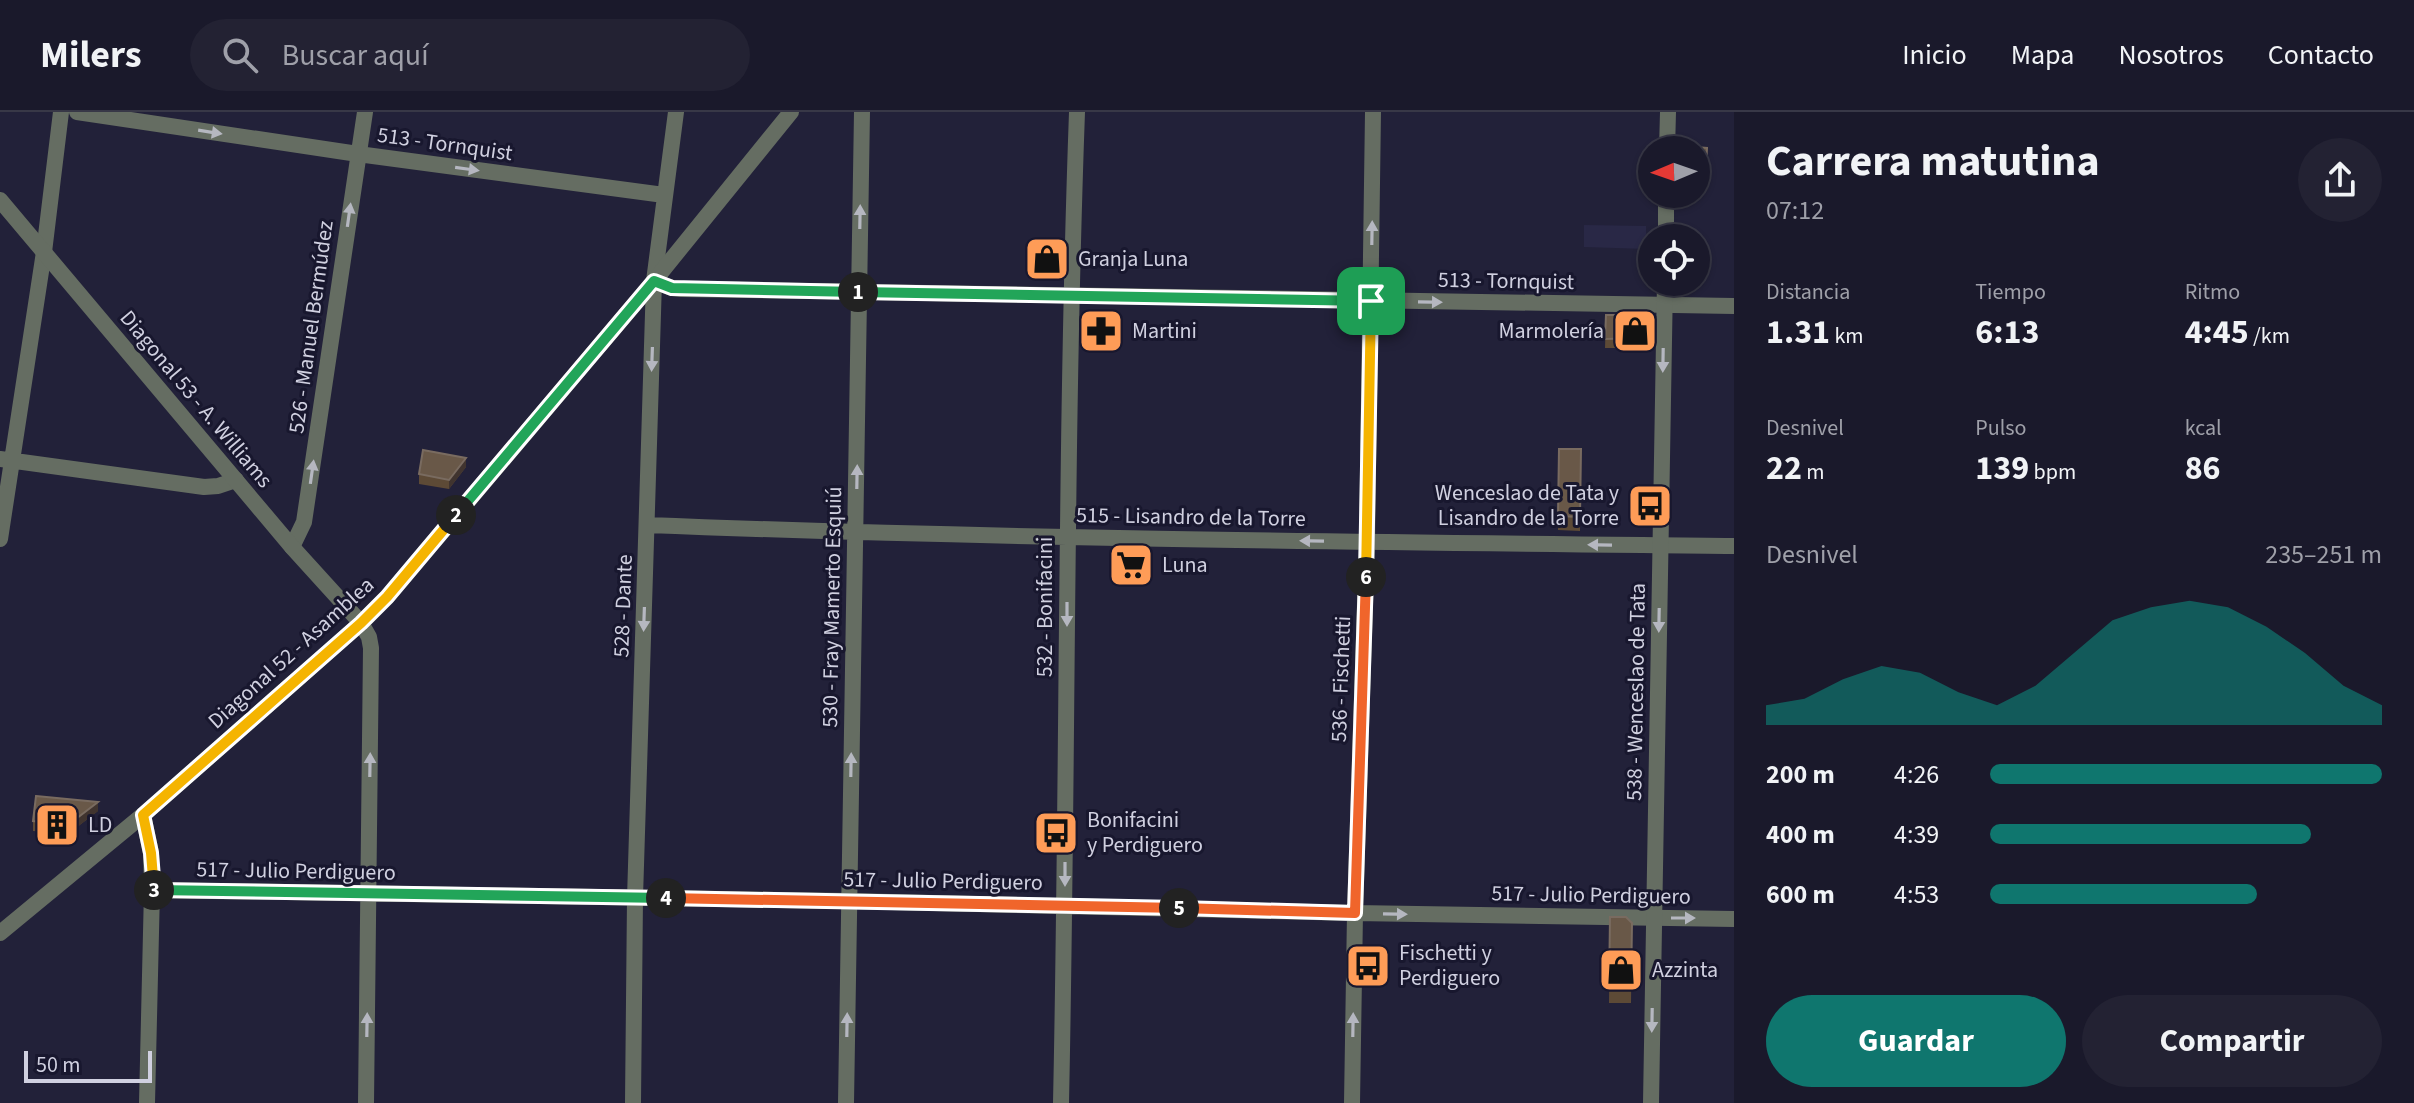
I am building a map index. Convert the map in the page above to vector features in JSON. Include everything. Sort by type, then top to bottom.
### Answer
[{"type":"street","points":[[0,539],[6,460],[44,252],[61,112]]},
{"type":"street","name":"513 - Tornquist","points":[[77,112],[664,195]]},
{"type":"street","name":"526 - Manuel Bermúdez","points":[[292,547],[304,522],[365,112]]},
{"type":"street","name":"528 - Dante","points":[[633,1103],[635,898],[654,281],[676,112]]},
{"type":"street","name":"Diagonal 52 - Asamblea","points":[[0,933],[143,815],[387,597],[654,281],[791,112]]},
{"type":"street","name":"530 - Fray Mamerto Esquiú","points":[[846,1103],[862,112]]},
{"type":"street","name":"532 - Bonifacini","points":[[1061,1103],[1067,536],[1077,112]]},
{"type":"street","name":"536 - Fischetti","points":[[1352,1103],[1367,542],[1373,112]]},
{"type":"street","points":[[1667,136],[1668,112]]},
{"type":"street","name":"Diagonal 53 - A. Williams","points":[[0,200],[292,547],[361,623]]},
{"type":"street","name":"513 - Tornquist","points":[[654,281],[672,288],[1734,306]]},
{"type":"street","name":"538 - Wenceslao de Tata","points":[[1651,1103],[1664,296]]},
{"type":"street","points":[[6,460],[204,487],[236,480]]},
{"type":"street","name":"515 - Lisandro de la Torre","points":[[647,525],[856,533],[1734,546]]},
{"type":"street","points":[[361,623],[371,648],[366,1103]]},
{"type":"street","points":[[143,815],[151,853],[152,890],[147,1103]]},
{"type":"street","name":"517 - Julio Perdiguero","points":[[152,890],[1734,919]]},
{"type":"shaded area","points":[[1584,225],[1638,226],[1638,249],[1584,247]]},
{"type":"building","points":[[1606,315],[1635,315],[1642,323],[1642,338],[1605,339]]},
{"type":"building","points":[[1559,449],[1581,449],[1580,517],[1558,516]]},
{"type":"building","points":[[423,450],[466,458],[449,480],[419,474]]},
{"type":"building","points":[[36,796],[98,802],[68,825],[33,821]]},
{"type":"building","name":"Azzinta","points":[[1610,917],[1626,917],[1632,923],[1631,989],[1609,989]]},
{"type":"place","name":"Granja Luna","points":[[1047,259]]},
{"type":"place","name":"Martini","points":[[1101,331]]},
{"type":"place","name":"Marmolería","points":[[1635,331]]},
{"type":"place","name":"Wenceslao de Tata y Lisandro de la Torre","points":[[1650,506]]},
{"type":"place","name":"Luna","points":[[1131,565]]},
{"type":"place","name":"LD","points":[[57,825]]},
{"type":"place","name":"Bonifacini y Perdiguero","points":[[1056,833]]},
{"type":"place","name":"Fischetti y Perdiguero","points":[[1368,966]]},
{"type":"place","name":"Azzinta","points":[[1621,970]]},
{"type":"route","points":[[654,281],[681,289],[1371,301],[1355,913],[1065,905],[152,890],[151,853],[143,815],[387,597],[654,281]]}]
